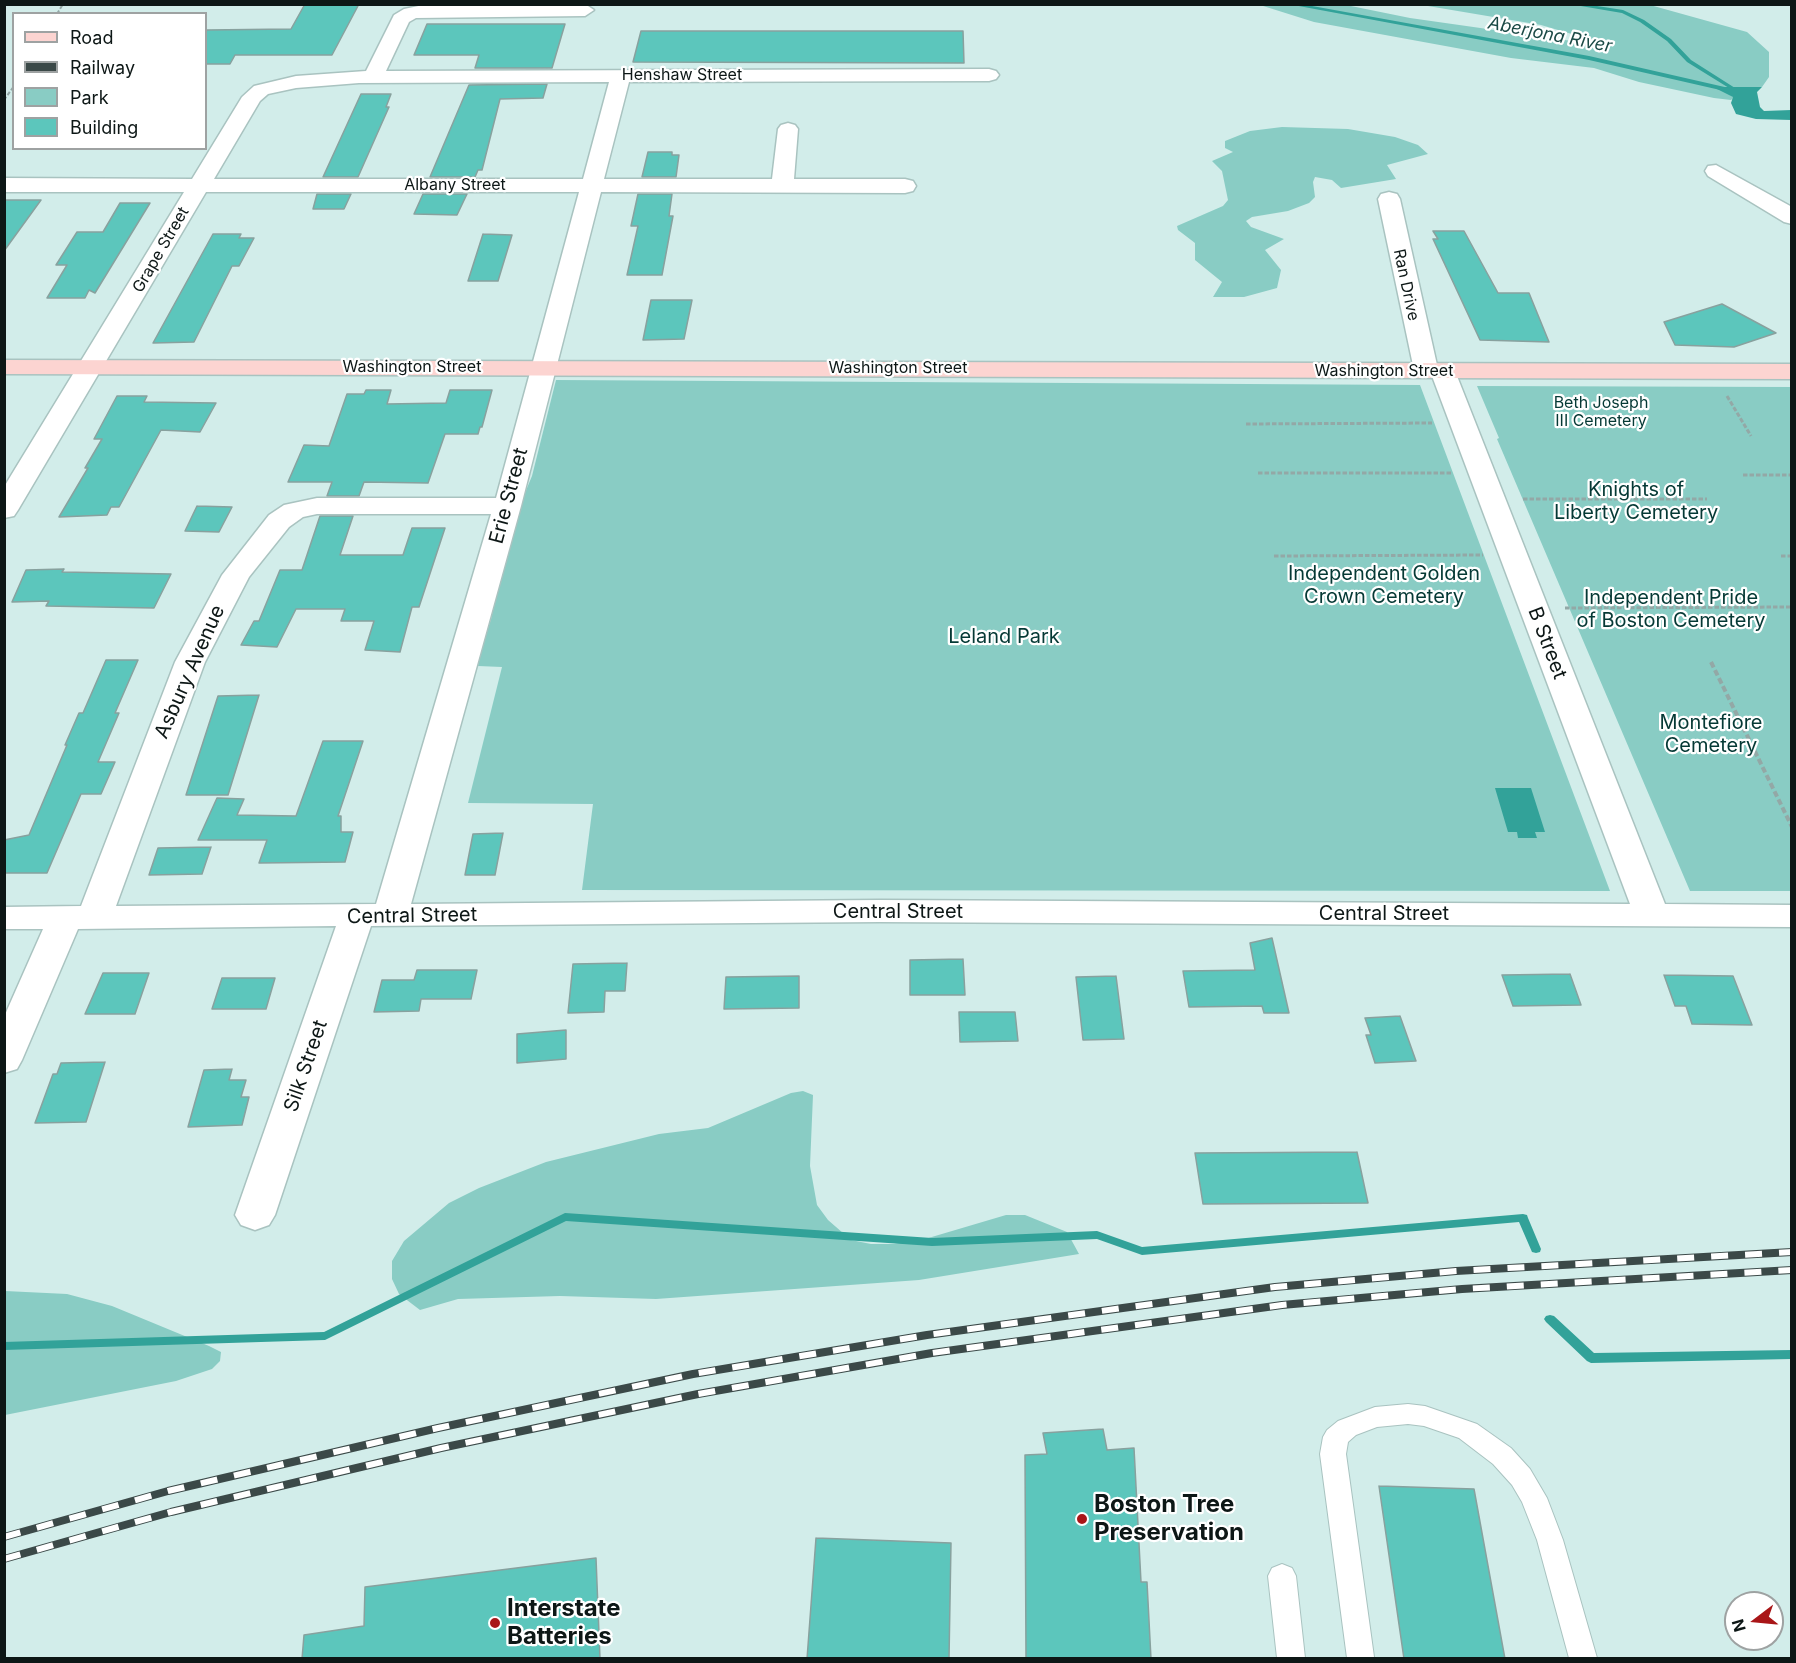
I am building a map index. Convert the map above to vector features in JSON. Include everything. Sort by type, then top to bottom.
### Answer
[{"type":"main road","name":"Washington Street","points":[[4,367],[1791,372]]},
{"type":"street","points":[[374,76],[400,19],[411,13],[429,10],[585,10]]},
{"type":"street","name":"Erie Street","points":[[373,916],[507,506],[621,75]]},
{"type":"street","name":"Henshaw Street","points":[[374,76],[989,75]]},
{"type":"street","name":"Grape Street","points":[[4,510],[93,367],[257,92],[296,82],[374,76]]},
{"type":"street","points":[[782,186],[788,129]]},
{"type":"street","points":[[1716,171],[1791,217]]},
{"type":"street","name":"Albany Street","points":[[4,185],[905,186]]},
{"type":"street","name":"Ran Drive","points":[[1389,199],[1435,370]]},
{"type":"street","name":"B Street","points":[[1435,370],[1463,423],[1652,916]]},
{"type":"street","name":"Asbury Avenue","points":[[4,1060],[80,918],[190,662],[236,575],[279,521],[294,511],[317,506],[507,506]]},
{"type":"street","name":"Central Street","points":[[4,918],[880,911],[1791,916]]},
{"type":"street","name":"Silk Street","points":[[255,1215],[373,916]]},
{"type":"lane","points":[[1360,1658],[1333,1454],[1336,1437],[1347,1428],[1375,1417],[1408,1414],[1425,1416],[1468,1431],[1502,1456],[1521,1477],[1534,1498],[1550,1540],[1582,1659]]},
{"type":"lane","points":[[1282,1576],[1291,1659]]},
{"type":"path","points":[[1713,372],[1752,436]]},
{"type":"path","points":[[1246,424],[1463,423]]},
{"type":"path","points":[[1258,473],[1707,499]]},
{"type":"path","points":[[1743,475],[1791,475]]},
{"type":"path","points":[[1274,556],[1514,555]]},
{"type":"path","points":[[1781,556],[1791,556]]},
{"type":"path","points":[[1534,608],[1790,607]]},
{"type":"path","points":[[1711,662],[1791,827]]},
{"type":"green space","points":[[1260,5],[1346,5],[1410,18],[1593,44],[1599,42],[1541,25],[1422,5],[1650,5],[1747,32],[1769,52],[1769,77],[1762,87],[1717,87],[1734,97],[1731,100],[1714,98],[1639,82],[1594,68],[1511,58],[1314,22]]},
{"type":"green space","points":[[1282,127],[1348,129],[1395,137],[1418,145],[1428,154],[1387,165],[1396,179],[1341,188],[1332,180],[1315,177],[1313,182],[1315,197],[1309,203],[1288,211],[1252,217],[1246,221],[1251,227],[1284,239],[1265,250],[1281,270],[1277,288],[1244,297],[1213,297],[1222,282],[1195,260],[1195,243],[1178,230],[1177,226],[1223,206],[1228,200],[1222,171],[1212,161],[1233,152],[1225,148],[1225,141],[1250,131]]},
{"type":"green space","name":"Leland Park","points":[[556,380],[1420,385],[1610,891],[582,890],[593,804],[468,803],[502,667],[478,666],[512,524],[532,476]]},
{"type":"green space","points":[[1477,386],[1791,387],[1791,891],[1690,891],[1497,439],[1499,438]]},
{"type":"green space","points":[[803,1091],[813,1095],[810,1166],[817,1205],[828,1220],[851,1240],[871,1244],[894,1244],[925,1239],[1006,1215],[1025,1215],[1067,1232],[1079,1254],[919,1280],[656,1299],[560,1296],[458,1299],[420,1310],[399,1294],[392,1279],[392,1261],[404,1241],[449,1203],[479,1188],[546,1162],[659,1134],[708,1128],[791,1093]]},
{"type":"green space","points":[[5,1291],[67,1294],[112,1306],[221,1352],[220,1361],[212,1369],[176,1381],[5,1415]]},
{"type":"shaded area","points":[[1717,87],[1762,87],[1757,92],[1760,107],[1764,111],[1791,110],[1791,120],[1756,119],[1736,114],[1731,103],[1733,97]]},
{"type":"shaded area","points":[[1495,788],[1531,788],[1545,832],[1535,832],[1537,838],[1518,838],[1517,832],[1508,832]]},
{"type":"building","points":[[305,4],[359,4],[332,55],[235,55],[230,64],[207,64],[207,30],[291,29]]},
{"type":"building","points":[[427,24],[565,24],[552,68],[475,68],[479,55],[414,55]]},
{"type":"building","points":[[641,31],[963,31],[964,63],[633,62]]},
{"type":"building","points":[[547,84],[543,98],[500,99],[482,170],[478,170],[475,177],[430,177],[469,85]]},
{"type":"building","points":[[361,94],[391,94],[386,107],[389,107],[358,177],[323,177]]},
{"type":"building","points":[[648,152],[672,152],[672,155],[679,155],[676,177],[642,177]]},
{"type":"building","points":[[317,194],[351,194],[344,209],[313,209]]},
{"type":"building","points":[[423,194],[467,194],[457,215],[414,214]]},
{"type":"building","points":[[638,194],[672,194],[669,216],[673,216],[662,275],[627,275],[638,226],[631,226]]},
{"type":"building","points":[[4,200],[41,200],[4,251]]},
{"type":"building","points":[[120,203],[150,203],[95,293],[89,290],[85,298],[47,298],[67,265],[56,265],[77,232],[103,232]]},
{"type":"building","points":[[1433,231],[1464,231],[1498,293],[1529,293],[1549,342],[1480,340],[1433,239],[1438,239]]},
{"type":"building","points":[[213,234],[241,234],[239,238],[254,238],[239,266],[232,266],[194,342],[153,343]]},
{"type":"building","points":[[483,234],[512,235],[498,281],[468,281]]},
{"type":"building","points":[[651,300],[692,300],[684,339],[643,340]]},
{"type":"building","points":[[1722,304],[1776,333],[1734,347],[1675,345],[1664,322]]},
{"type":"building","points":[[366,390],[391,390],[387,404],[446,403],[450,390],[492,390],[478,434],[445,434],[428,483],[364,482],[359,496],[327,496],[332,482],[288,482],[304,445],[329,446],[347,394],[364,394]]},
{"type":"building","points":[[117,396],[147,396],[144,402],[216,403],[200,432],[161,430],[119,507],[111,507],[107,515],[59,517],[102,439],[94,439]]},
{"type":"building","points":[[197,506],[232,507],[219,532],[185,531]]},
{"type":"building","points":[[320,516],[353,516],[340,555],[403,555],[412,528],[445,528],[419,607],[412,607],[400,652],[365,650],[374,621],[341,621],[345,609],[296,609],[277,647],[241,645],[254,621],[259,621],[280,570],[302,570]]},
{"type":"building","points":[[64,569],[62,572],[171,574],[154,608],[46,606],[49,601],[12,602],[26,570]]},
{"type":"building","points":[[106,660],[138,660],[115,713],[119,713],[98,762],[115,762],[101,794],[81,794],[47,873],[4,873],[4,840],[29,835],[79,713],[83,713]]},
{"type":"building","points":[[259,695],[228,795],[186,795],[218,696]]},
{"type":"building","points":[[323,741],[363,741],[338,816],[341,816],[341,832],[353,832],[345,862],[259,863],[267,840],[198,840],[217,798],[244,799],[237,815],[296,816]]},
{"type":"building","points":[[503,833],[495,875],[465,875],[473,834]]},
{"type":"building","points":[[211,847],[202,874],[149,875],[158,848]]},
{"type":"building","points":[[1272,938],[1289,1013],[1264,1013],[1262,1006],[1189,1007],[1183,971],[1255,970],[1250,943]]},
{"type":"building","points":[[963,959],[965,995],[910,995],[910,960]]},
{"type":"building","points":[[627,963],[625,991],[605,991],[604,1012],[568,1013],[573,964]]},
{"type":"building","points":[[417,970],[477,970],[471,999],[421,999],[419,1011],[374,1012],[382,980],[414,980]]},
{"type":"building","points":[[103,973],[149,973],[135,1014],[85,1014]]},
{"type":"building","points":[[1570,974],[1581,1005],[1513,1006],[1502,975]]},
{"type":"building","points":[[1664,975],[1733,976],[1752,1025],[1692,1024],[1686,1006],[1675,1006]]},
{"type":"building","points":[[799,976],[799,1008],[724,1009],[726,977]]},
{"type":"building","points":[[1116,976],[1124,1039],[1083,1040],[1076,977]]},
{"type":"building","points":[[222,978],[275,978],[266,1009],[212,1009]]},
{"type":"building","points":[[959,1012],[1015,1012],[1018,1041],[960,1042]]},
{"type":"building","points":[[1400,1016],[1416,1061],[1375,1063],[1366,1035],[1371,1035],[1365,1018]]},
{"type":"building","points":[[566,1030],[566,1059],[517,1063],[517,1034]]},
{"type":"building","points":[[105,1062],[86,1122],[35,1123],[53,1074],[57,1074],[61,1063]]},
{"type":"building","points":[[232,1069],[229,1080],[246,1080],[241,1097],[249,1097],[242,1125],[188,1127],[204,1070]]},
{"type":"building","points":[[1357,1152],[1368,1203],[1203,1204],[1195,1153]]},
{"type":"building","name":"Boston Tree Preservation","points":[[1103,1429],[1107,1450],[1134,1448],[1141,1582],[1147,1582],[1151,1659],[1026,1659],[1025,1455],[1047,1454],[1043,1433]]},
{"type":"building","points":[[1379,1486],[1474,1489],[1505,1659],[1404,1659]]},
{"type":"building","points":[[816,1538],[951,1543],[949,1659],[807,1659]]},
{"type":"building","points":[[596,1558],[600,1659],[302,1659],[304,1635],[364,1626],[365,1587]]},
{"type":"waterway","name":"Aberjona River","points":[[1290,4],[1589,58],[1729,90]]},
{"type":"waterway","points":[[1571,4],[1623,12],[1642,21],[1669,40],[1689,61],[1732,88]]},
{"type":"waterway","points":[[4,1346],[325,1336],[565,1217],[932,1242],[1097,1235],[1142,1251],[1523,1218],[1536,1249]]},
{"type":"waterway","points":[[1550,1319],[1591,1358],[1792,1354]]},
{"type":"railway","points":[[4,1537],[168,1491],[438,1428],[693,1374],[927,1335],[1275,1287],[1456,1271],[1792,1252]]},
{"type":"railway","points":[[4,1559],[171,1512],[441,1448],[698,1394],[932,1353],[1282,1305],[1462,1289],[1792,1270]]},
{"type":"place","name":"Boston Tree Preservation","points":[[1082,1519]]},
{"type":"place","name":"Interstate Batteries","points":[[495,1623]]},
{"type":"park label","name":"Beth Joseph III Cemetery","points":[[1601,412]]},
{"type":"park label","name":"Knights of Liberty Cemetery","points":[[1636,502]]},
{"type":"park label","name":"Independent Golden Crown Cemetery","points":[[1384,586]]},
{"type":"park label","name":"Independent Pride of Boston Cemetery","points":[[1671,610]]},
{"type":"park label","name":"Montefiore Cemetery","points":[[1711,734]]}]
